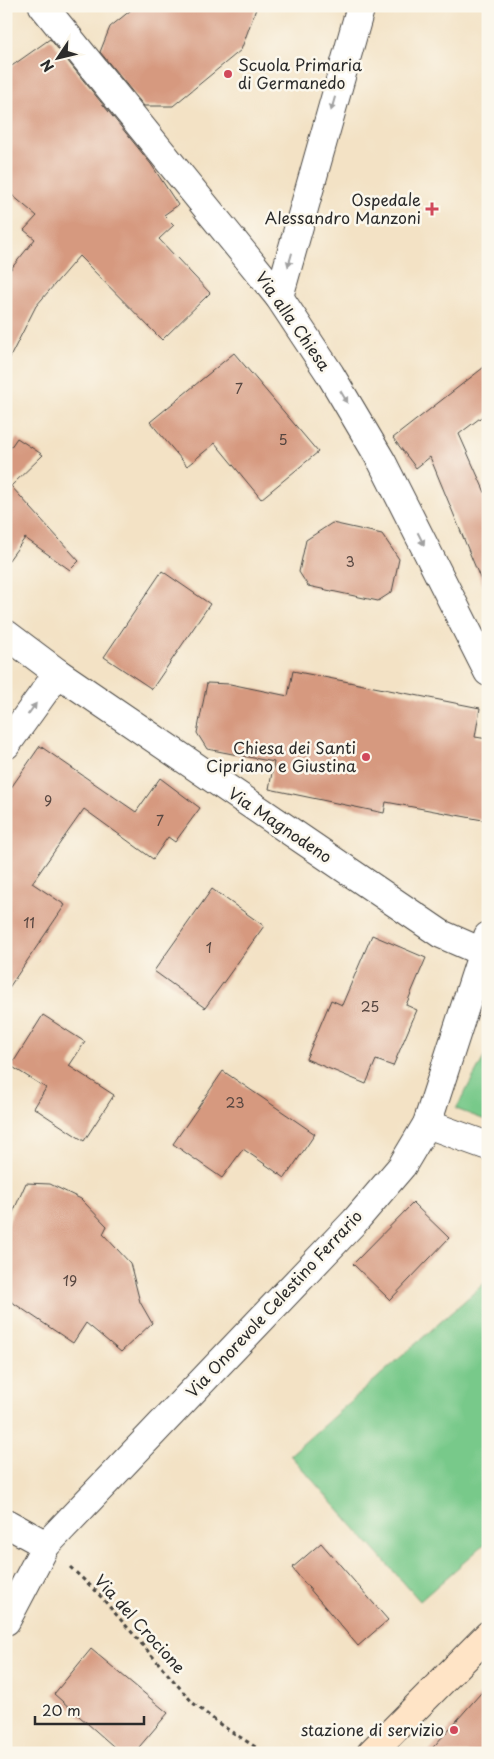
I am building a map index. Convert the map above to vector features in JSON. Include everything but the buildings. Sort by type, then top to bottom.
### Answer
[{"type":"main road","points":[[370,1753],[488,1635]]},
{"type":"street","name":"Via alla Chiesa","points":[[43,6],[279,297],[330,374],[382,462],[488,672]]},
{"type":"street","points":[[279,297],[360,6]]},
{"type":"street","name":"Via Magnodeno","points":[[6,634],[58,673],[441,934],[485,944]]},
{"type":"street","points":[[6,745],[58,673]]},
{"type":"street","name":"Via Onorevole Celestino Ferrario","points":[[6,1621],[46,1544],[355,1221],[402,1166],[427,1124],[485,944]]},
{"type":"street","points":[[427,1124],[488,1146]]},
{"type":"street","points":[[6,1523],[46,1544]]},
{"type":"path","name":"Via del Crocione","points":[[46,1544],[95,1590],[193,1703],[221,1725],[265,1753]]},
{"type":"green space","points":[[488,1050],[488,1121],[456,1109]]},
{"type":"green space","points":[[488,1280],[488,1541],[420,1601],[290,1455]]},
{"type":"place","name":"Scuola Primaria di Germanedo","points":[[228,74]]},
{"type":"place","name":"Ospedale Alessandro Manzoni","points":[[432,209]]},
{"type":"place","name":"Chiesa dei Santi Cipriano e Giustina","points":[[366,757]]},
{"type":"place","name":"stazione di servizio","points":[[454,1730]]}]
